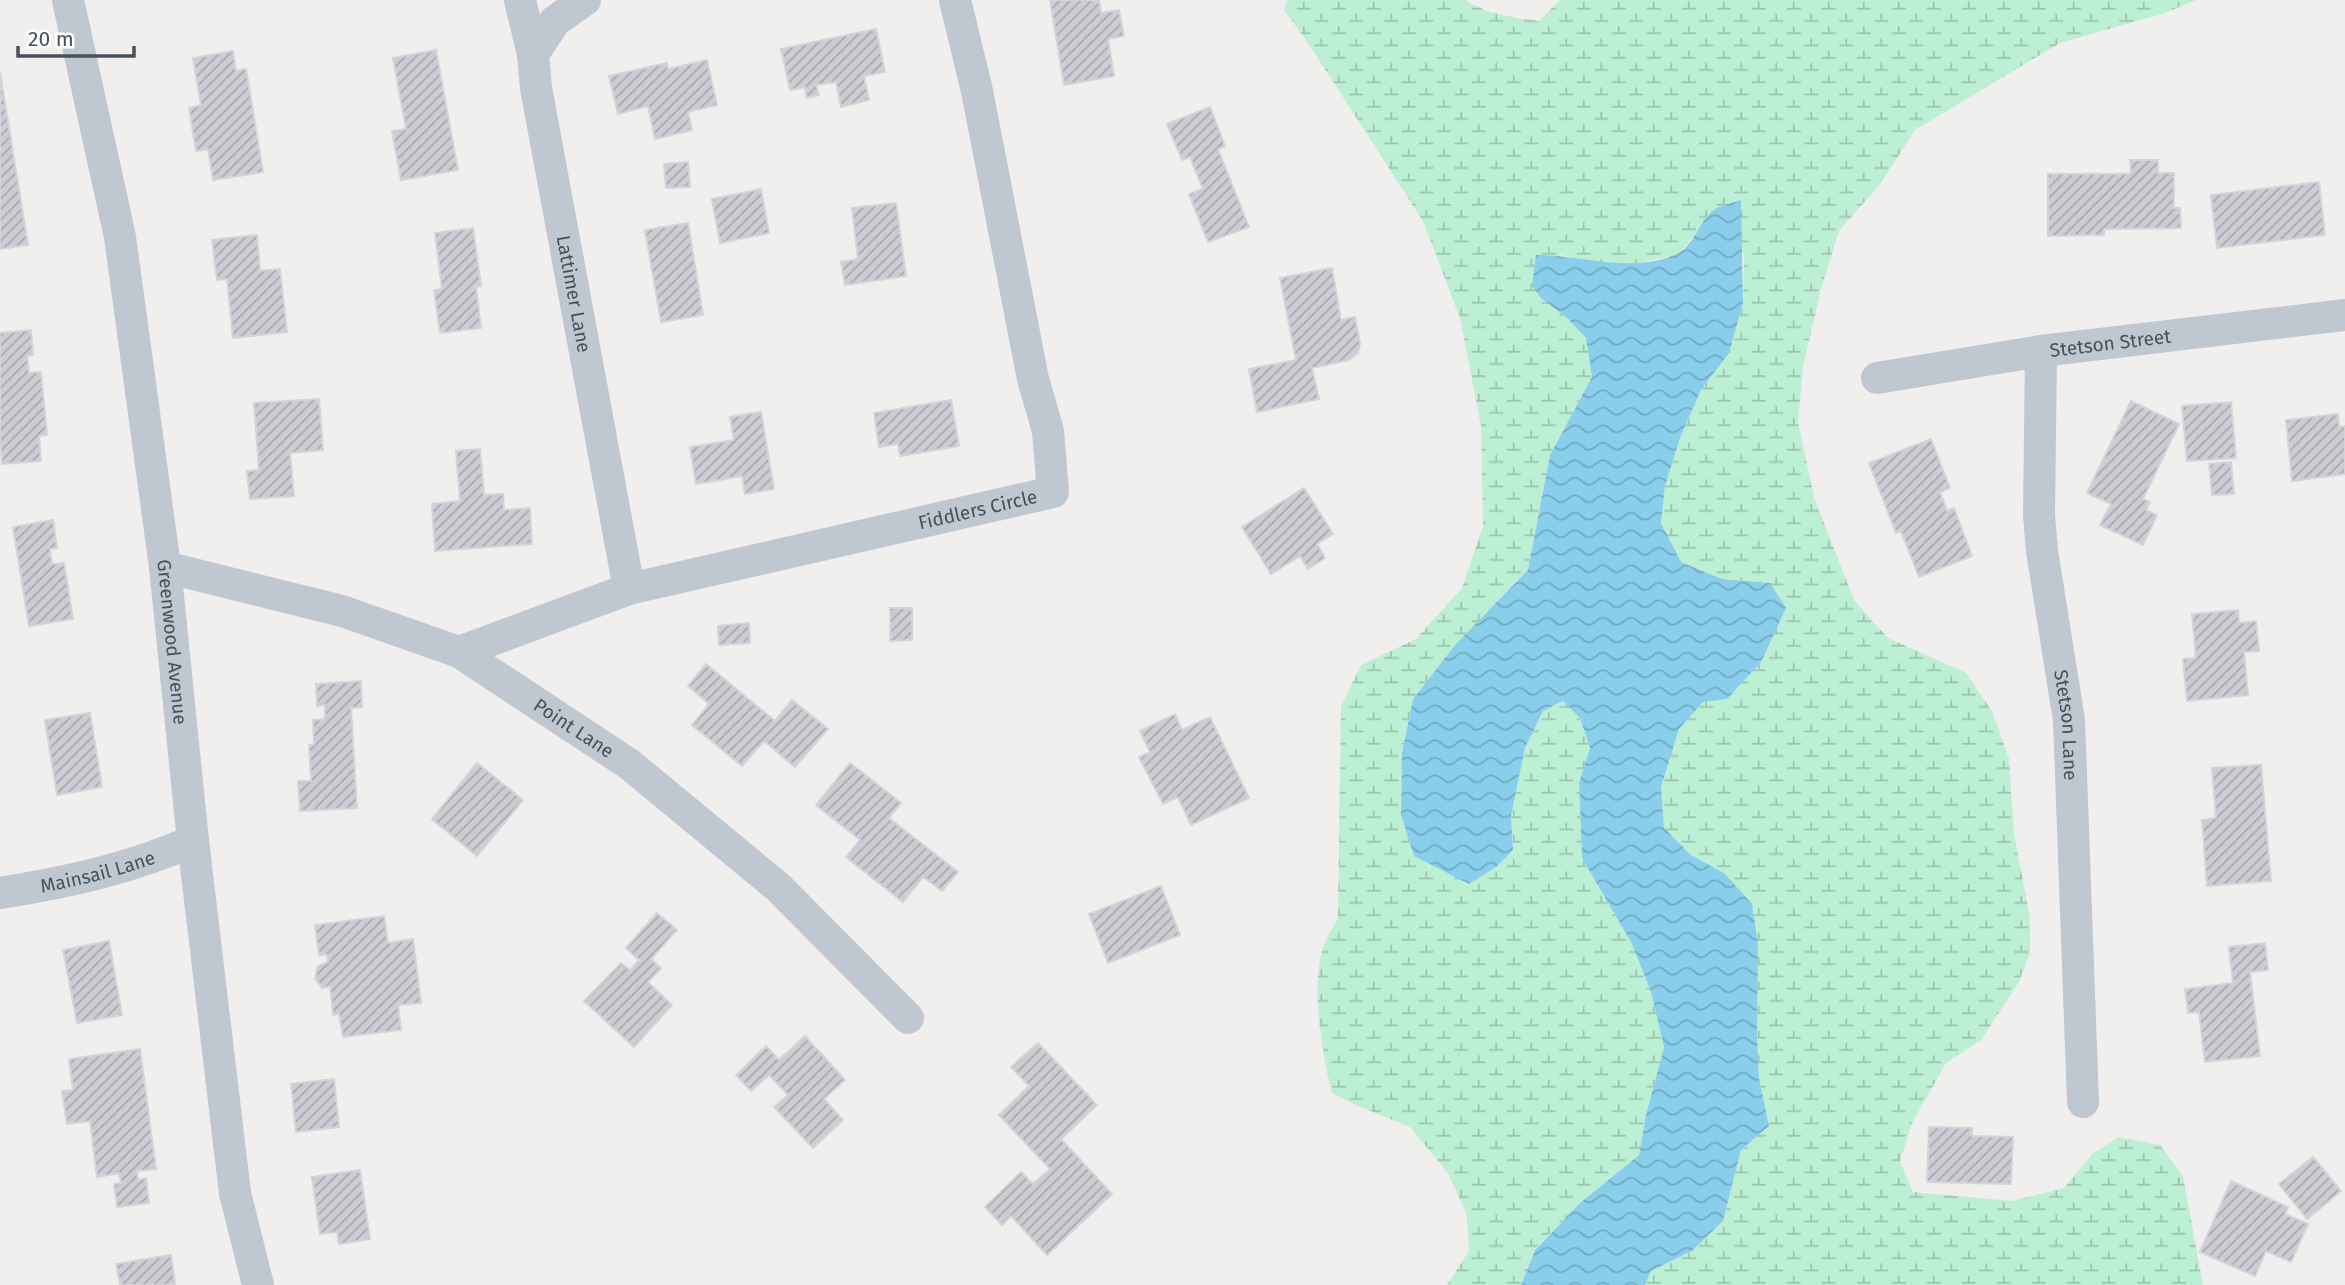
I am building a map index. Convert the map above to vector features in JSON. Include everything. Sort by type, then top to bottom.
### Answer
[{"type":"street","name":"Greenwood Avenue","points":[[68,0],[120,237],[165,567],[193,841],[235,1193],[258,1285]]},
{"type":"street","name":"Lattimer Lane","points":[[520,0],[533,54],[536,88],[629,589]]},
{"type":"street","points":[[533,54],[555,21],[584,0]]},
{"type":"street","name":"Fiddlers Circle","points":[[459,652],[629,589],[1053,492],[1048,431],[1033,379],[977,90],[955,0]]},
{"type":"street","name":"Stetson Street","points":[[1877,378],[2041,351],[2345,315]]},
{"type":"street","name":"Stetson Lane","points":[[2041,351],[2039,515],[2042,551],[2069,720],[2083,1102]]},
{"type":"street","name":"Point Lane","points":[[165,567],[342,611],[459,652],[629,764],[779,888],[908,1018]]},
{"type":"street","name":"Mainsail Lane","points":[[0,893],[71,881],[151,859],[193,841]]},
{"type":"green space","points":[[1287,0],[1465,0],[1491,12],[1539,21],[1560,0],[2196,0],[2162,14],[2060,43],[1915,130],[1881,183],[1839,231],[1821,289],[1803,367],[1798,422],[1814,497],[1854,600],[1888,638],[1966,673],[1992,711],[2009,759],[2014,834],[2030,918],[2030,952],[2019,982],[1981,1040],[1946,1063],[1911,1125],[1900,1162],[1913,1192],[2012,1201],[2064,1188],[2092,1154],[2119,1137],[2160,1145],[2183,1176],[2203,1285],[1645,1285],[1651,1271],[1692,1251],[1723,1221],[1741,1150],[1769,1126],[1759,1078],[1757,1034],[1724,873],[1691,855],[1664,828],[1661,787],[1679,729],[1703,702],[1769,583],[1722,579],[1681,562],[1661,523],[1665,486],[1680,438],[1701,390],[1729,353],[1743,303],[1744,255],[1714,210],[1679,254],[1638,263],[1600,263],[1560,255],[1542,299],[1566,317],[1586,338],[1592,377],[1550,455],[1528,570],[1455,645],[1413,699],[1402,753],[1401,815],[1414,856],[1513,850],[1511,816],[1525,748],[1543,711],[1563,701],[1580,718],[1590,749],[1579,783],[1582,858],[1632,944],[1651,992],[1664,1047],[1646,1115],[1639,1155],[1580,1203],[1535,1249],[1521,1285],[1447,1285],[1469,1251],[1467,1215],[1448,1173],[1410,1127],[1332,1093],[1321,1038],[1318,977],[1325,942],[1338,918],[1341,706],[1361,665],[1416,639],[1462,588],[1483,526],[1481,426],[1460,318],[1423,221],[1284,10]]},
{"type":"water","points":[[1741,200],[1743,303],[1729,353],[1701,390],[1680,438],[1665,486],[1661,523],[1681,562],[1722,579],[1770,583],[1786,608],[1761,662],[1727,699],[1703,702],[1679,729],[1661,787],[1664,828],[1691,855],[1724,873],[1752,904],[1758,945],[1759,1078],[1769,1126],[1741,1150],[1723,1221],[1692,1251],[1651,1271],[1645,1285],[1521,1285],[1535,1250],[1580,1203],[1639,1155],[1646,1115],[1664,1047],[1651,992],[1632,944],[1582,858],[1579,783],[1590,748],[1580,718],[1563,701],[1543,711],[1525,748],[1511,816],[1513,850],[1496,867],[1469,884],[1414,856],[1401,815],[1402,753],[1413,699],[1455,645],[1528,570],[1550,455],[1592,377],[1586,338],[1566,317],[1542,299],[1532,286],[1536,255],[1624,263],[1660,260],[1682,251],[1715,209]]},
{"type":"building","points":[[1050,0],[1099,0],[1101,13],[1119,10],[1124,36],[1108,39],[1114,76],[1064,85]]},
{"type":"building","points":[[876,29],[885,72],[864,76],[869,100],[841,107],[836,82],[816,85],[819,95],[807,98],[805,87],[790,90],[781,49]]},
{"type":"building","points":[[436,50],[458,170],[401,180],[392,131],[406,129],[393,58]]},
{"type":"building","points":[[233,51],[236,71],[246,69],[263,172],[213,180],[208,149],[196,151],[189,108],[201,105],[193,58]]},
{"type":"building","points":[[707,60],[717,105],[688,112],[692,130],[655,139],[648,106],[618,114],[609,76],[667,63],[668,69]]},
{"type":"building","points":[[0,72],[28,245],[0,249]]},
{"type":"building","points":[[1210,107],[1225,146],[1218,149],[1249,227],[1208,242],[1189,194],[1203,189],[1190,157],[1182,160],[1167,124]]},
{"type":"building","points":[[2130,160],[2158,160],[2158,173],[2174,173],[2174,208],[2180,208],[2181,228],[2104,229],[2104,235],[2048,236],[2048,174],[2131,174]]},
{"type":"building","points":[[688,162],[690,187],[666,188],[664,164]]},
{"type":"building","points":[[2319,182],[2325,235],[2217,248],[2211,195]]},
{"type":"building","points":[[761,189],[769,233],[720,243],[712,199]]},
{"type":"building","points":[[896,203],[906,276],[845,285],[841,262],[858,259],[852,208]]},
{"type":"building","points":[[688,223],[703,315],[661,322],[645,230]]},
{"type":"building","points":[[473,228],[481,286],[476,287],[481,328],[440,333],[434,290],[442,289],[435,233]]},
{"type":"building","points":[[257,235],[260,271],[280,269],[287,332],[233,338],[227,279],[217,280],[212,240]]},
{"type":"building","points":[[1332,268],[1341,320],[1355,317],[1360,343],[1358,353],[1349,360],[1312,368],[1319,399],[1257,412],[1249,369],[1296,360],[1280,278]]},
{"type":"building","points":[[31,330],[33,355],[27,356],[29,373],[41,372],[47,435],[39,436],[41,461],[2,464],[0,333]]},
{"type":"building","points":[[319,399],[323,450],[290,453],[294,496],[250,499],[247,471],[259,470],[254,403]]},
{"type":"building","points":[[951,400],[959,446],[900,456],[898,444],[879,447],[874,413]]},
{"type":"building","points":[[2131,401],[2179,424],[2143,499],[2150,502],[2146,510],[2157,515],[2143,545],[2100,525],[2111,504],[2087,493]]},
{"type":"building","points":[[2231,402],[2236,458],[2187,461],[2182,406]]},
{"type":"building","points":[[761,412],[774,489],[745,494],[742,476],[696,484],[690,447],[734,440],[730,417]]},
{"type":"building","points":[[2338,414],[2339,427],[2345,426],[2345,474],[2292,481],[2286,420]]},
{"type":"building","points":[[1931,439],[1950,488],[1940,492],[1947,511],[1954,508],[1972,556],[1919,577],[1901,531],[1896,533],[1869,463]]},
{"type":"building","points":[[480,449],[484,495],[503,494],[504,510],[530,508],[532,544],[435,551],[432,504],[460,501],[456,451]]},
{"type":"building","points":[[2231,462],[2234,494],[2212,495],[2209,464]]},
{"type":"building","points":[[1304,488],[1333,534],[1317,544],[1325,558],[1308,569],[1300,556],[1271,574],[1242,527]]},
{"type":"building","points":[[53,520],[57,548],[50,549],[52,564],[64,563],[73,619],[29,626],[13,527]]},
{"type":"building","points":[[890,608],[912,608],[912,640],[890,641]]},
{"type":"building","points":[[2238,610],[2239,623],[2256,621],[2259,651],[2244,652],[2248,695],[2187,701],[2183,659],[2196,658],[2192,614]]},
{"type":"building","points":[[749,623],[750,643],[719,645],[718,626]]},
{"type":"building","points":[[706,664],[775,721],[792,700],[828,729],[795,767],[764,741],[742,766],[692,725],[709,704],[688,686]]},
{"type":"building","points":[[361,681],[362,707],[351,708],[357,808],[300,811],[298,781],[311,781],[309,745],[314,745],[313,720],[325,719],[325,705],[317,706],[316,684]]},
{"type":"building","points":[[90,713],[102,787],[57,795],[45,720]]},
{"type":"building","points":[[1175,714],[1182,730],[1210,717],[1249,798],[1191,825],[1178,797],[1163,804],[1139,757],[1150,752],[1140,731]]},
{"type":"building","points":[[477,763],[523,800],[477,856],[432,819]]},
{"type":"building","points":[[850,763],[901,803],[889,818],[958,872],[942,891],[923,877],[903,902],[846,857],[860,840],[816,805]]},
{"type":"building","points":[[2261,765],[2271,881],[2207,886],[2202,820],[2216,818],[2212,768]]},
{"type":"building","points":[[1161,886],[1180,935],[1108,963],[1089,914]]},
{"type":"building","points":[[657,913],[677,930],[651,959],[661,968],[648,982],[672,1005],[634,1047],[584,1001],[621,963],[630,970],[639,960],[626,948]]},
{"type":"building","points":[[384,916],[388,943],[413,939],[421,1003],[398,1005],[401,1030],[343,1037],[339,1014],[333,1015],[330,986],[322,988],[315,978],[318,966],[328,962],[327,955],[319,955],[315,925]]},
{"type":"building","points":[[109,941],[122,1015],[77,1023],[63,950]]},
{"type":"building","points":[[2265,943],[2268,970],[2250,972],[2260,1056],[2205,1062],[2199,1012],[2188,1013],[2185,989],[2233,983],[2229,947]]},
{"type":"building","points":[[805,1036],[845,1080],[824,1099],[843,1120],[813,1148],[774,1107],[788,1095],[769,1075],[751,1091],[736,1075],[766,1046],[779,1060]]},
{"type":"building","points":[[1038,1043],[1097,1105],[1061,1139],[1112,1194],[1047,1255],[1011,1216],[1002,1225],[985,1207],[1021,1172],[1033,1184],[1050,1169],[999,1115],[1029,1086],[1011,1067]]},
{"type":"building","points":[[140,1049],[156,1169],[137,1171],[138,1180],[146,1178],[149,1203],[117,1207],[114,1184],[121,1183],[119,1173],[97,1177],[90,1121],[67,1124],[62,1091],[73,1090],[69,1059]]},
{"type":"building","points":[[334,1079],[339,1127],[296,1132],[291,1084]]},
{"type":"building","points":[[1929,1127],[1972,1128],[1972,1136],[2013,1137],[2011,1184],[1927,1182]]},
{"type":"building","points":[[2313,1157],[2341,1191],[2307,1219],[2279,1184]]},
{"type":"building","points":[[360,1170],[370,1239],[339,1244],[337,1232],[320,1234],[312,1177]]},
{"type":"building","points":[[2231,1181],[2288,1207],[2285,1214],[2308,1224],[2291,1262],[2266,1251],[2255,1276],[2200,1252]]},
{"type":"building","points":[[171,1255],[175,1285],[120,1285],[116,1264]]}]
